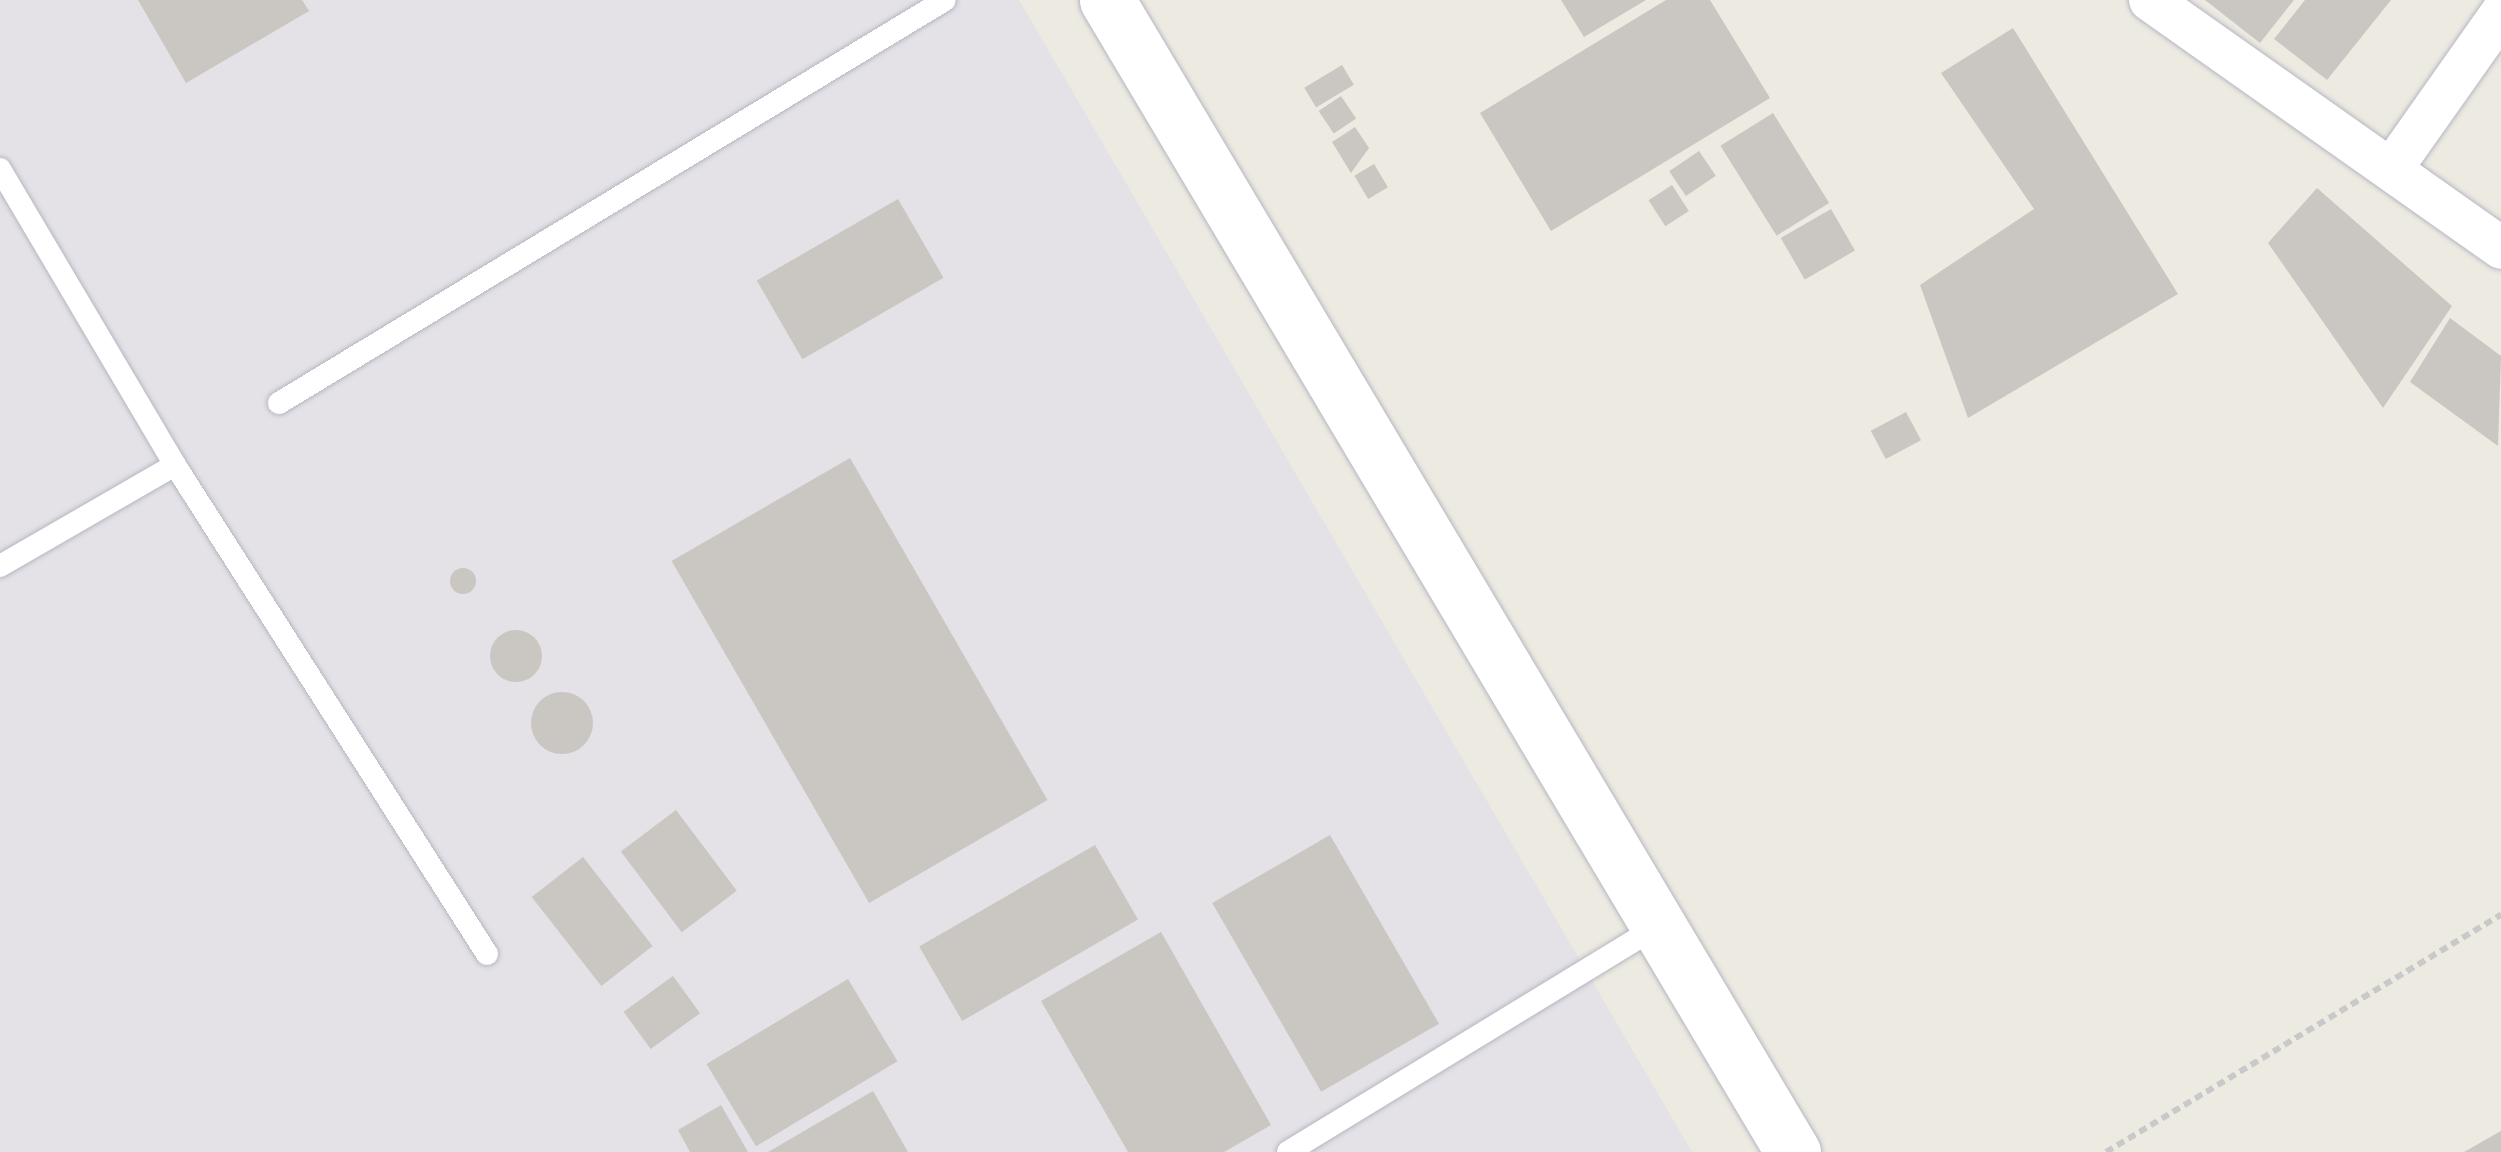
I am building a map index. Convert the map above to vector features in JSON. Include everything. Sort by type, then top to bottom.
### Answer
[{"type":"main road","points":[[1107,0],[1793,1152]]},
{"type":"street","points":[[2150,0],[2395,164],[2501,248]]},
{"type":"street","points":[[2395,164],[2501,14]]},
{"type":"lane","points":[[279,403],[945,0]]},
{"type":"lane","points":[[0,169],[175,466],[487,954]]},
{"type":"lane","points":[[0,566],[175,466]]},
{"type":"lane","points":[[1288,1152],[1658,926]]},
{"type":"path","points":[[2106,1152],[2501,915]]},
{"type":"shaded area","points":[[0,0],[1019,0],[1692,1152],[0,1152]]},
{"type":"building","points":[[138,0],[302,0],[309,11],[186,83]]},
{"type":"building","points":[[1561,0],[1646,0],[1584,37]]},
{"type":"building","points":[[1666,0],[1710,0],[1770,98],[1551,231],[1480,113]]},
{"type":"building","points":[[2205,0],[2294,0],[2260,43]]},
{"type":"building","points":[[2305,0],[2391,0],[2327,80],[2274,39]]},
{"type":"building","points":[[2013,28],[2178,294],[1968,418],[1920,285],[2034,209],[1941,73]]},
{"type":"building","points":[[1342,65],[1354,85],[1316,107],[1304,88]]},
{"type":"building","points":[[1341,96],[1356,118],[1334,133],[1319,111]]},
{"type":"building","points":[[1773,113],[1829,203],[1777,236],[1720,146]]},
{"type":"building","points":[[1355,127],[1369,148],[1351,173],[1332,142]]},
{"type":"building","points":[[1699,151],[1716,176],[1686,196],[1669,171]]},
{"type":"building","points":[[1374,164],[1388,187],[1368,199],[1354,176]]},
{"type":"building","points":[[1672,185],[1689,211],[1665,226],[1649,200]]},
{"type":"building","points":[[2317,188],[2452,306],[2383,408],[2268,243]]},
{"type":"building","points":[[898,199],[944,278],[802,359],[757,280]]},
{"type":"building","points":[[1831,209],[1855,251],[1805,280],[1781,238]]},
{"type":"building","points":[[2450,318],[2501,356],[2498,446],[2410,382]]},
{"type":"building","points":[[1906,412],[1921,440],[1886,459],[1871,431]]},
{"type":"building","points":[[850,458],[1048,800],[869,903],[672,561]]},
{"type":"building","points":[[463,568],[472,572],[476,581],[472,590],[463,594],[454,590],[450,581],[454,572]]},
{"type":"building","points":[[516,630],[535,637],[542,656],[535,675],[516,682],[497,675],[490,656],[497,637]]},
{"type":"building","points":[[562,692],[584,701],[593,723],[584,745],[562,754],[540,745],[531,723],[540,701]]},
{"type":"building","points":[[676,810],[737,891],[682,932],[621,852]]},
{"type":"building","points":[[1330,835],[1439,1024],[1321,1092],[1212,903]]},
{"type":"building","points":[[1095,845],[1138,919],[962,1021],[919,946]]},
{"type":"building","points":[[583,857],[653,946],[601,986],[532,897]]},
{"type":"building","points":[[1161,932],[1271,1125],[1224,1152],[1128,1152],[1041,1001]]},
{"type":"building","points":[[673,976],[700,1013],[651,1049],[624,1012]]},
{"type":"building","points":[[848,979],[897,1061],[756,1146],[707,1064]]},
{"type":"building","points":[[873,1091],[908,1152],[768,1152]]},
{"type":"building","points":[[721,1105],[748,1152],[690,1152],[678,1130]]},
{"type":"building","points":[[2501,1131],[2501,1152],[2464,1152]]}]
